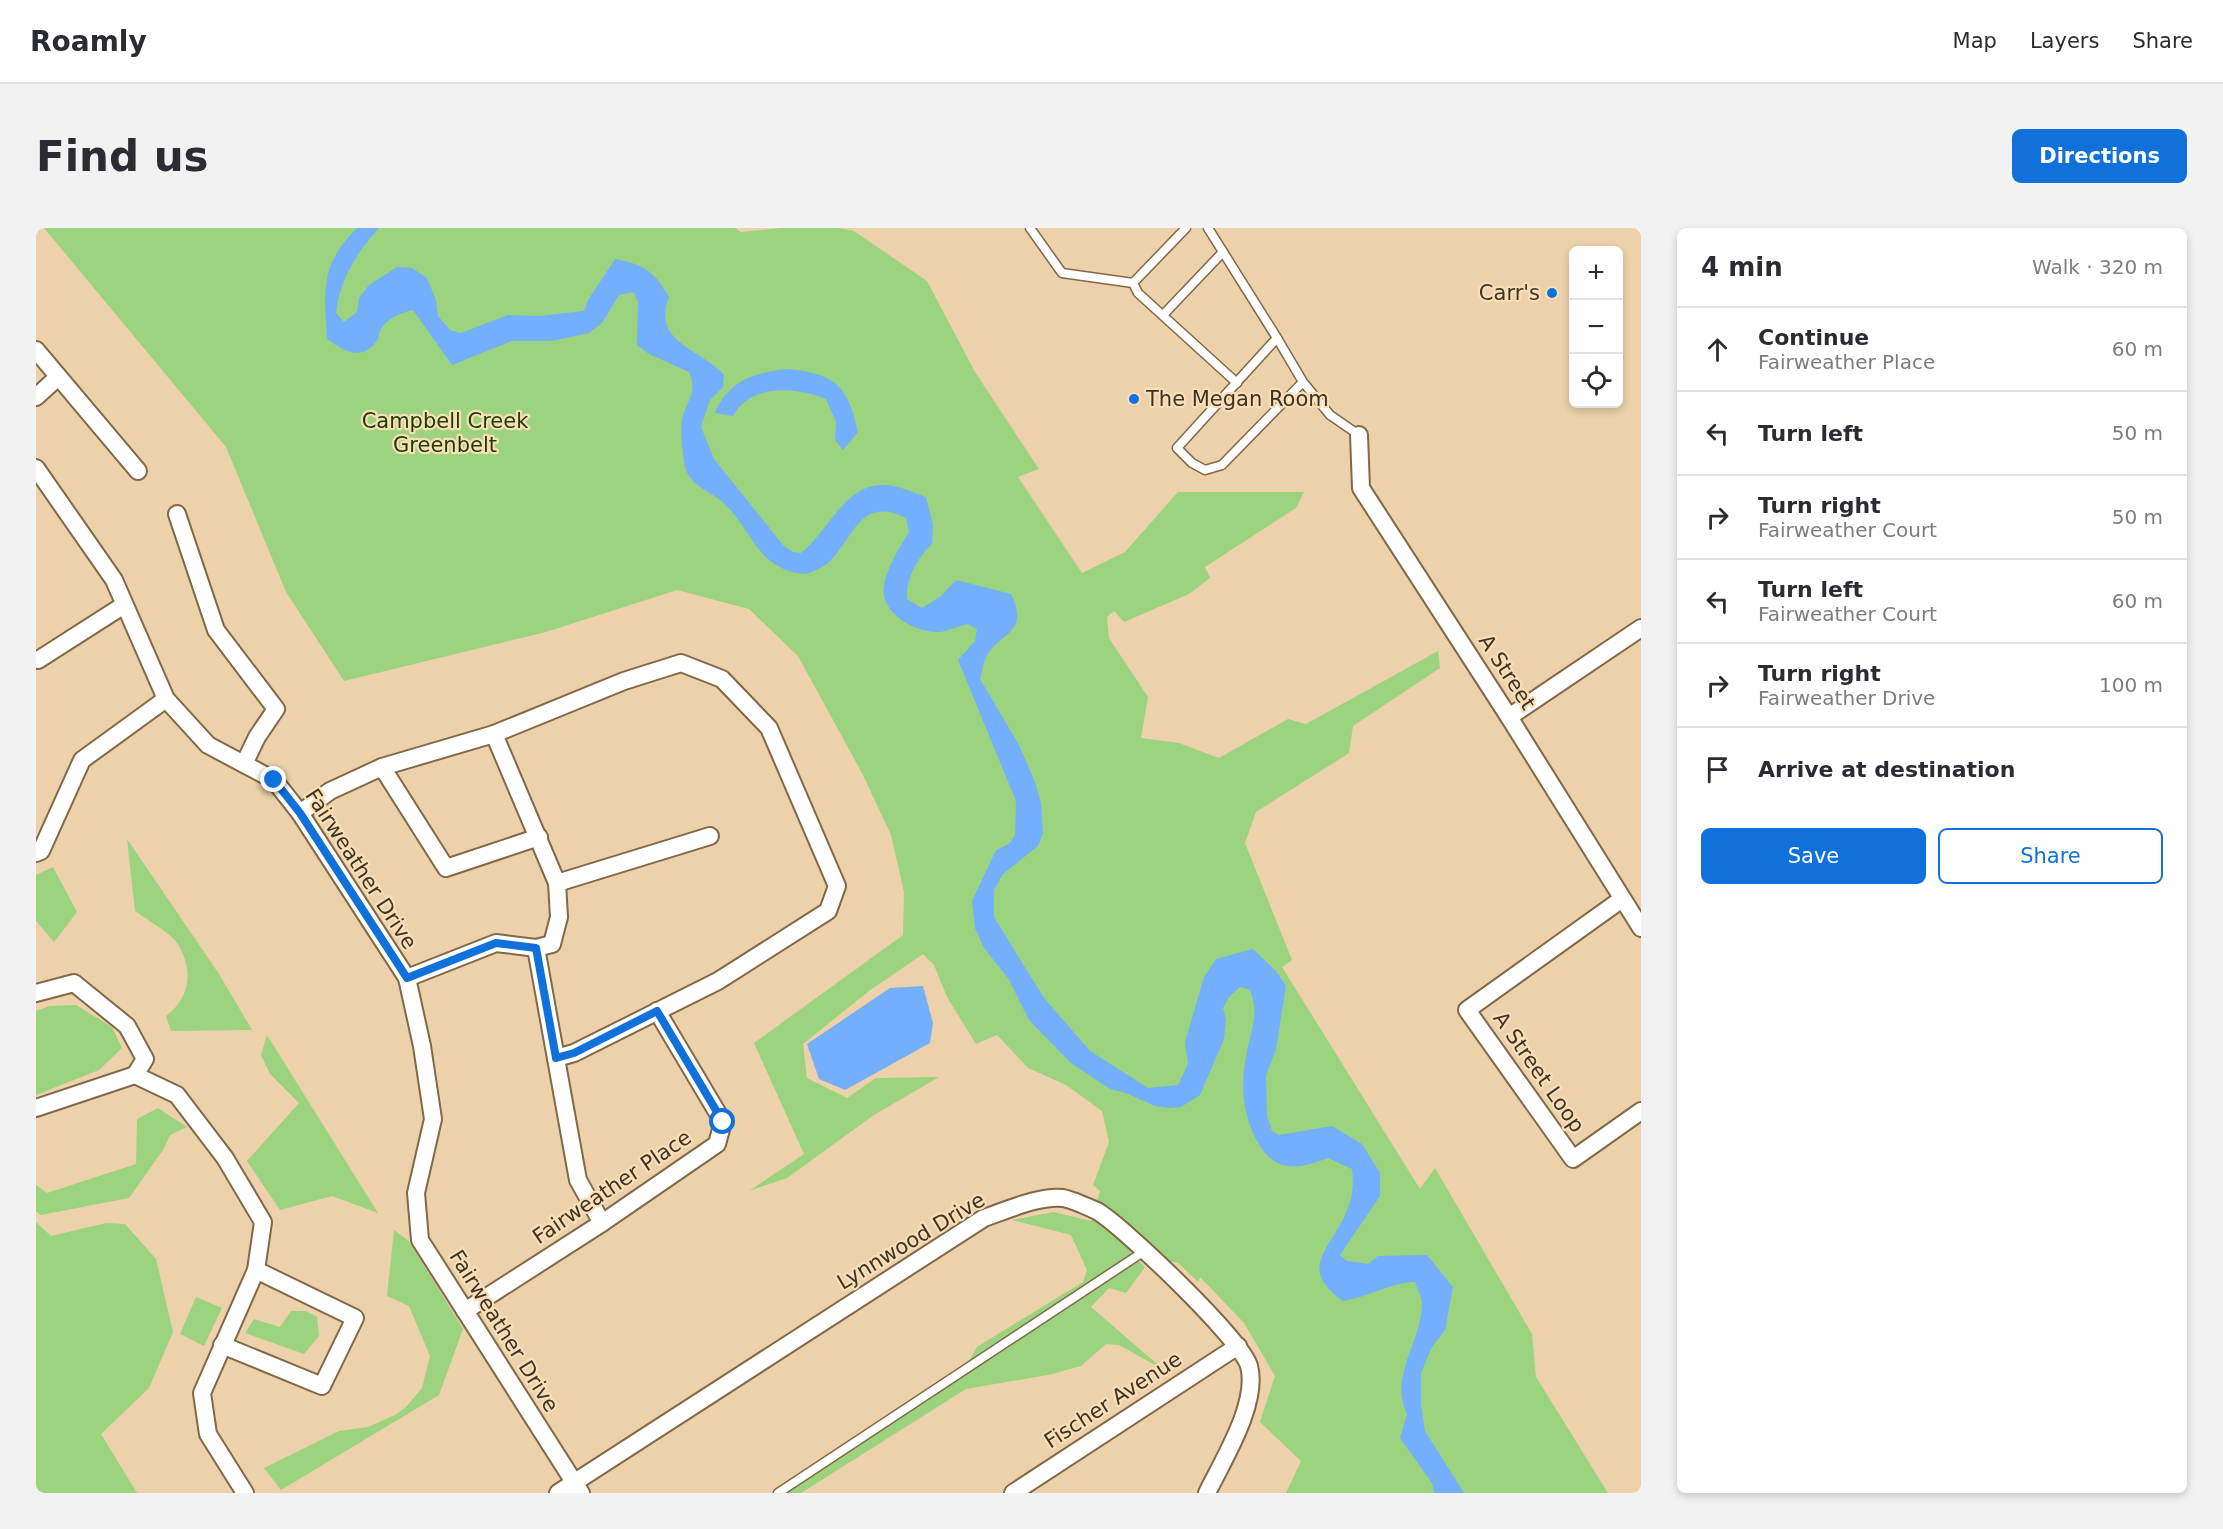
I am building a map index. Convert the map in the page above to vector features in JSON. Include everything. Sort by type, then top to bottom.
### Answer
[{"type":"street","points":[[36,350],[138,471]]},
{"type":"street","points":[[36,397],[58,377]]},
{"type":"street","name":"A Street","points":[[1359,435],[1361,488],[1509,717],[1641,928]]},
{"type":"street","name":"Fairweather Drive","points":[[38,475],[114,580],[166,699],[208,746],[274,780],[300,813],[407,978],[422,1046],[433,1119],[416,1193],[420,1240],[577,1488]]},
{"type":"street","points":[[177,514],[216,630],[276,709],[257,737],[244,764]]},
{"type":"street","points":[[38,660],[124,605]]},
{"type":"street","points":[[1509,717],[1641,628]]},
{"type":"street","points":[[300,813],[330,791],[382,766],[494,734],[624,681],[681,663],[722,679],[769,728],[837,886],[828,911],[718,981],[574,1053],[556,1058]]},
{"type":"street","points":[[36,853],[41,851],[81,760],[166,699]]},
{"type":"street","points":[[407,978],[496,943],[536,948],[552,944],[559,917],[557,883],[494,734]]},
{"type":"street","points":[[382,766],[446,868],[539,837]]},
{"type":"street","points":[[557,883],[710,836]]},
{"type":"street","name":"A Street Loop","points":[[1622,899],[1467,1010],[1573,1159],[1641,1111]]},
{"type":"street","points":[[536,948],[578,1180],[602,1223]]},
{"type":"street","points":[[36,993],[74,983],[127,1026],[145,1059],[135,1076],[36,1108]]},
{"type":"street","name":"Fairweather Place","points":[[465,1311],[602,1223],[717,1144],[723,1122],[657,1011]]},
{"type":"street","points":[[135,1076],[177,1095],[225,1158],[263,1222],[256,1270],[202,1392],[208,1434],[244,1493]]},
{"type":"street","name":"Lynnwood Drive","points":[[558,1493],[577,1488],[984,1218],[1028,1203],[1062,1198],[1097,1212],[1146,1250],[1238,1346],[1249,1365],[1251,1387],[1237,1433],[1207,1493]]},
{"type":"street","points":[[222,1345],[322,1386],[339,1355],[355,1318],[256,1270]]},
{"type":"street","name":"Fischer Avenue","points":[[1013,1493],[1238,1346]]},
{"type":"lane","points":[[1030,228],[1062,273],[1133,283]]},
{"type":"lane","points":[[1133,283],[1186,228]]},
{"type":"lane","points":[[1208,228],[1303,382],[1330,415],[1359,435]]},
{"type":"lane","points":[[1163,315],[1223,252]]},
{"type":"lane","points":[[1133,283],[1138,293],[1237,383]]},
{"type":"lane","points":[[1277,339],[1177,448],[1192,463],[1205,470],[1222,465],[1303,382]]},
{"type":"lane","points":[[778,1493],[1146,1250]]},
{"type":"green space","name":"Campbell Creek Greenbelt","points":[[44,228],[735,228],[741,232],[781,228],[839,228],[854,231],[927,281],[975,372],[1039,469],[1018,477],[1082,573],[1125,552],[1178,492],[1304,492],[1296,508],[1205,567],[1210,578],[1189,594],[1124,622],[1114,611],[1107,617],[1109,638],[1148,697],[1141,738],[1179,743],[1219,758],[1288,719],[1306,724],[1438,651],[1440,668],[1353,726],[1349,753],[1256,812],[1245,843],[1292,960],[1282,967],[1420,1189],[1435,1168],[1532,1334],[1536,1377],[1608,1493],[1286,1493],[1301,1461],[1260,1422],[1275,1376],[1244,1323],[1200,1277],[1198,1282],[1178,1263],[1129,1252],[1145,1267],[1126,1293],[1109,1288],[1091,1307],[1164,1370],[1119,1345],[1106,1344],[1081,1366],[1048,1375],[966,1389],[801,1493],[786,1493],[959,1378],[977,1347],[1083,1282],[1087,1270],[1071,1235],[1012,1220],[1054,1212],[1091,1221],[1100,1191],[1093,1185],[1109,1142],[1102,1111],[1066,1085],[1028,1068],[997,1035],[976,1044],[947,997],[934,965],[923,954],[869,991],[803,1044],[807,1078],[847,1098],[876,1078],[939,1077],[874,1115],[787,1178],[749,1191],[804,1154],[754,1043],[903,935],[904,892],[891,835],[863,775],[798,656],[749,609],[677,590],[546,632],[344,681],[286,592],[226,447]]},
{"type":"green space","points":[[127,839],[219,974],[252,1030],[171,1031],[166,1016],[180,1002],[184,993],[188,975],[187,966],[176,942],[166,932],[135,911]]},
{"type":"green space","points":[[53,867],[77,912],[54,942],[36,921],[36,875]]},
{"type":"green space","points":[[76,1005],[112,1027],[122,1048],[99,1070],[36,1095],[36,1011],[49,1006]]},
{"type":"green space","points":[[267,1035],[378,1213],[332,1196],[280,1210],[247,1161],[299,1103],[270,1074],[261,1055]]},
{"type":"green space","points":[[158,1108],[187,1127],[170,1135],[163,1150],[129,1198],[41,1215],[36,1211],[36,1185],[47,1193],[136,1164],[137,1119]]},
{"type":"green space","points":[[36,1222],[51,1236],[106,1223],[125,1224],[156,1259],[173,1332],[149,1388],[101,1434],[137,1493],[36,1493]]},
{"type":"green space","points":[[394,1230],[409,1241],[463,1329],[439,1395],[281,1490],[264,1468],[339,1431],[368,1427],[395,1415],[406,1407],[422,1388],[430,1356],[409,1306],[387,1296]]},
{"type":"green space","points":[[196,1297],[222,1308],[204,1346],[180,1334]]},
{"type":"green space","points":[[291,1311],[306,1311],[317,1317],[319,1336],[304,1354],[245,1333],[254,1319],[280,1327]]},
{"type":"water","points":[[357,228],[379,228],[356,257],[345,278],[336,313],[344,322],[357,312],[359,298],[369,285],[397,267],[412,268],[427,278],[436,300],[438,316],[450,330],[461,333],[508,315],[539,316],[584,311],[588,300],[615,259],[648,270],[669,297],[665,312],[667,325],[672,335],[724,375],[723,387],[710,400],[701,427],[714,459],[783,545],[793,552],[801,553],[846,502],[857,493],[868,487],[892,486],[926,497],[933,525],[932,544],[914,569],[908,584],[907,599],[922,608],[941,596],[956,580],[1011,594],[1016,607],[1015,625],[986,657],[980,679],[1019,745],[1035,782],[1041,803],[1043,833],[1038,846],[1003,874],[994,890],[994,917],[1044,998],[1090,1051],[1148,1088],[1178,1085],[1188,1064],[1185,1042],[1204,977],[1216,959],[1253,949],[1276,971],[1286,986],[1276,1049],[1266,1076],[1267,1116],[1272,1131],[1279,1135],[1332,1126],[1362,1144],[1380,1173],[1380,1196],[1340,1255],[1347,1261],[1368,1264],[1378,1256],[1427,1255],[1453,1287],[1445,1330],[1432,1347],[1421,1373],[1421,1405],[1425,1431],[1464,1493],[1434,1493],[1432,1483],[1400,1438],[1407,1414],[1402,1400],[1404,1373],[1417,1332],[1422,1304],[1415,1282],[1396,1285],[1343,1301],[1329,1289],[1321,1278],[1319,1267],[1322,1257],[1351,1200],[1352,1169],[1328,1158],[1300,1166],[1282,1165],[1267,1155],[1254,1135],[1243,1092],[1244,1069],[1254,1016],[1250,990],[1240,987],[1229,997],[1223,1008],[1226,1019],[1224,1039],[1200,1095],[1181,1107],[1155,1106],[1126,1093],[1110,1089],[1071,1063],[1029,1020],[1008,978],[984,948],[975,928],[972,901],[996,850],[1009,844],[1015,835],[1016,801],[958,660],[975,641],[977,629],[967,624],[940,632],[923,630],[906,623],[887,604],[884,596],[885,581],[909,532],[906,518],[890,512],[878,512],[868,516],[859,523],[828,563],[807,574],[790,571],[776,565],[765,556],[731,511],[688,475],[684,460],[681,423],[692,391],[689,372],[649,354],[637,345],[638,302],[634,292],[619,295],[602,323],[589,333],[552,341],[512,341],[452,365],[413,310],[399,314],[387,322],[376,342],[364,352],[352,352],[339,347],[327,339],[325,292],[330,266],[336,254]]},
{"type":"water","points":[[788,369],[818,374],[829,379],[844,393],[850,403],[858,432],[843,450],[835,440],[836,422],[826,399],[814,395],[788,390],[762,393],[741,405],[733,416],[715,413],[721,402],[736,385],[765,372]]},
{"type":"water","points":[[923,986],[933,1023],[930,1043],[845,1090],[819,1079],[807,1044],[890,988]]},
{"type":"place","name":"Carr's","points":[[1552,293]]},
{"type":"place","name":"The Megan Room","points":[[1134,399]]},
{"type":"route","points":[[274,780],[300,813],[407,978],[496,943],[536,948],[556,1058],[574,1053],[657,1011],[723,1122]]}]
